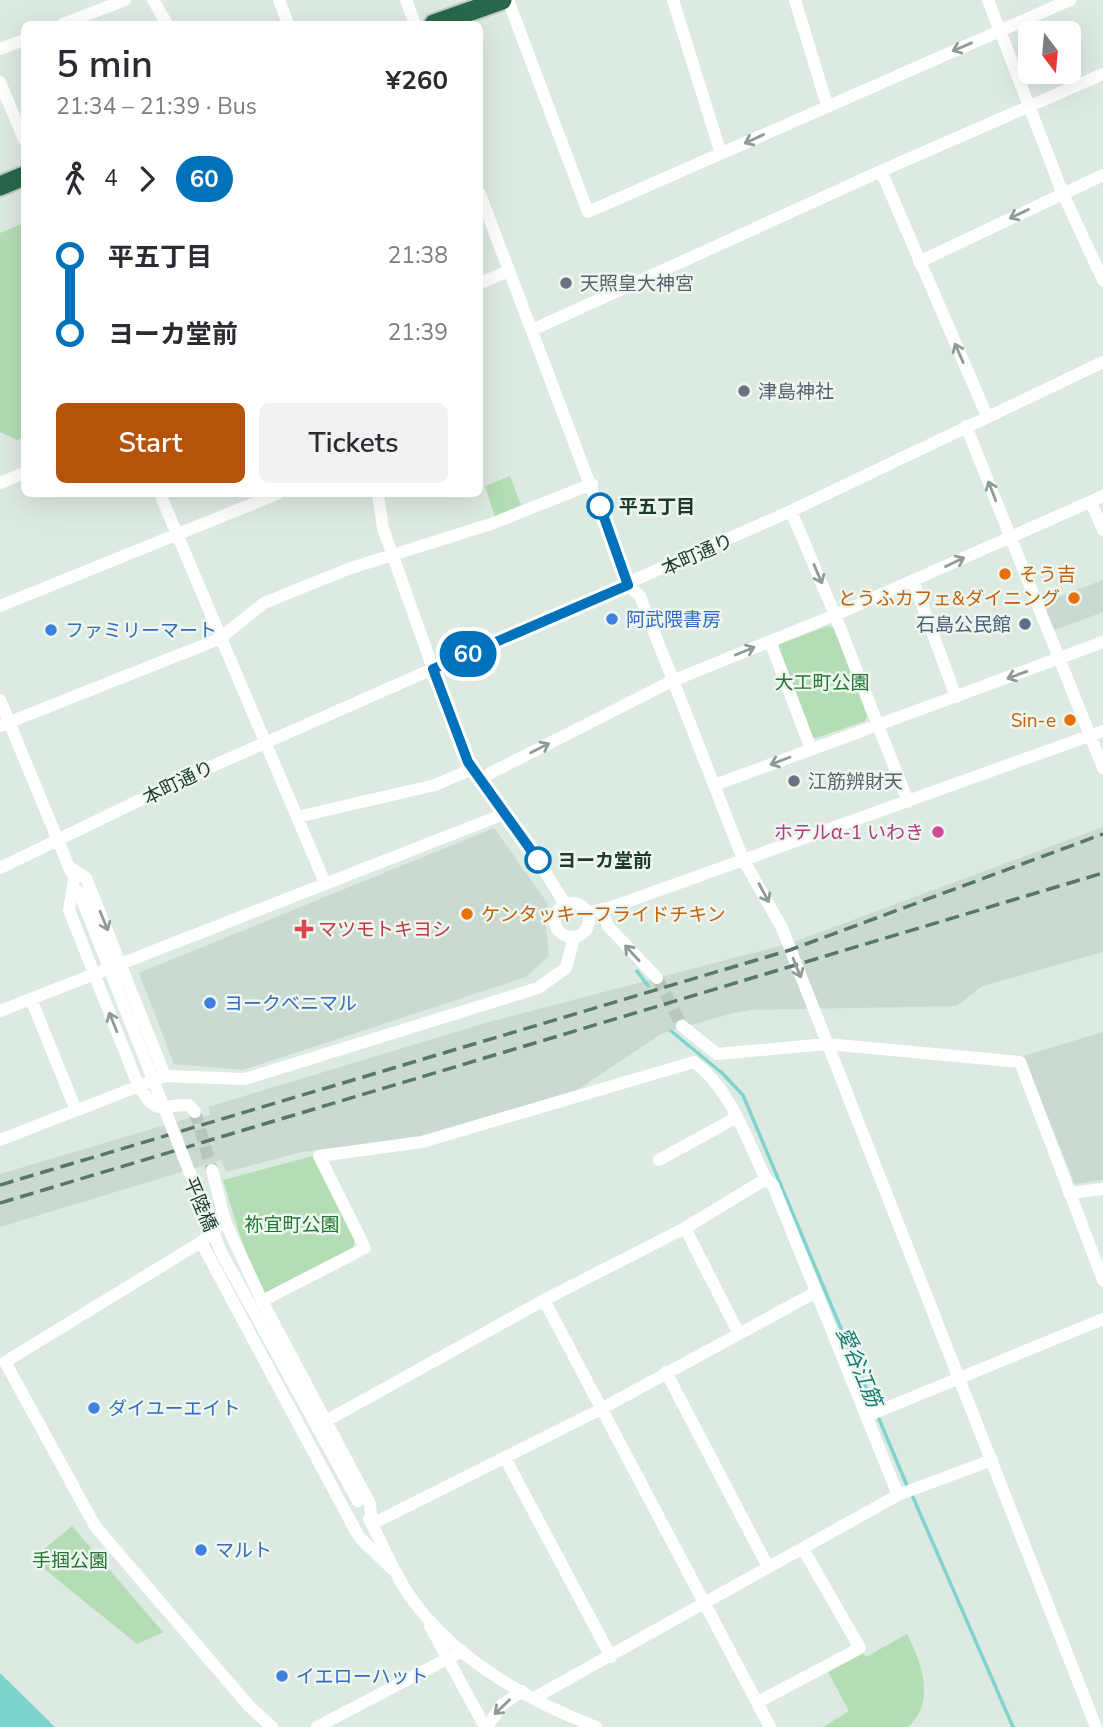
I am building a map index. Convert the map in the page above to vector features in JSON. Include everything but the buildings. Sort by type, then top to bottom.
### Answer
[{"type":"highway","points":[[443,21],[505,0]]},
{"type":"highway","points":[[0,186],[21,177]]},
{"type":"street","points":[[71,21],[125,0]]},
{"type":"street","points":[[153,0],[165,21]]},
{"type":"street","points":[[279,0],[287,21]]},
{"type":"street","points":[[406,0],[414,21]]},
{"type":"street","points":[[505,0],[588,212],[1069,0]]},
{"type":"street","points":[[673,0],[721,154]]},
{"type":"street","points":[[795,0],[827,105]]},
{"type":"street","points":[[988,0],[1063,194],[1103,281]]},
{"type":"street","points":[[0,50],[21,41]]},
{"type":"street","points":[[532,330],[881,171],[1103,74]]},
{"type":"street","points":[[0,82],[21,132]]},
{"type":"street","points":[[881,171],[987,416]]},
{"type":"street","points":[[919,262],[1103,175]]},
{"type":"street","points":[[483,202],[628,585],[639,592],[743,859],[782,928],[1096,1727]]},
{"type":"street","points":[[483,283],[509,271]]},
{"type":"street","name":"本町通り","points":[[0,868],[183,779],[791,511],[1103,362]]},
{"type":"street","points":[[966,426],[1060,660],[1097,733],[1103,768]]},
{"type":"street","points":[[0,483],[21,474]]},
{"type":"street","points":[[5,724],[219,639],[264,603],[348,569],[491,524],[592,484]]},
{"type":"street","points":[[161,497],[219,639],[325,883]]},
{"type":"street","points":[[0,606],[270,497]]},
{"type":"street","points":[[378,497],[383,528],[460,745],[476,774],[524,838],[565,904]]},
{"type":"street","points":[[297,817],[476,774],[672,681],[835,615],[1097,499],[1103,530]]},
{"type":"street","points":[[791,511],[908,802]]},
{"type":"street","points":[[914,580],[956,697]]},
{"type":"street","points":[[770,641],[811,750]]},
{"type":"street","points":[[715,785],[1103,642]]},
{"type":"street","name":"平陸橋","points":[[0,700],[5,724],[77,886],[221,1252],[372,1524]]},
{"type":"street","points":[[587,913],[908,802],[1097,733]]},
{"type":"street","points":[[0,1010],[504,814]]},
{"type":"street","points":[[68,866],[86,878],[165,1076]]},
{"type":"street","points":[[77,886],[69,910],[138,1085],[151,1106],[159,1110],[189,1105],[194,1112]]},
{"type":"street","points":[[0,1140],[165,1076],[245,1079],[538,988],[566,968],[574,937],[588,927],[587,913],[576,903],[565,904],[557,911],[556,926],[563,935],[574,937]]},
{"type":"street","points":[[601,909],[608,926],[657,978]]},
{"type":"street","points":[[31,999],[76,1110]]},
{"type":"street","points":[[682,1026],[712,1063],[766,1179],[773,1185],[901,1494]]},
{"type":"street","points":[[262,1301],[365,1248],[318,1156],[422,1142],[694,1062],[712,1063],[827,1044],[1020,1062],[1103,1280]]},
{"type":"street","points":[[659,1160],[737,1117]]},
{"type":"street","points":[[212,1170],[225,1221],[262,1301],[370,1504],[372,1524],[392,1569],[425,1617],[484,1726],[502,1705],[611,1657],[704,1601],[901,1494],[992,1460]]},
{"type":"street","points":[[326,1421],[544,1300],[685,1228],[766,1179]]},
{"type":"street","points":[[1069,1193],[1103,1189]]},
{"type":"street","points":[[225,1221],[201,1242],[5,1362],[95,1526],[249,1706],[272,1727]]},
{"type":"street","points":[[685,1228],[738,1332]]},
{"type":"street","points":[[201,1242],[359,1537],[392,1569]]},
{"type":"street","points":[[372,1524],[601,1409],[738,1332],[816,1292]]},
{"type":"street","points":[[544,1300],[770,1727]]},
{"type":"street","points":[[869,1415],[1103,1319]]},
{"type":"street","points":[[666,1373],[768,1567]]},
{"type":"street","points":[[505,1458],[611,1657]]},
{"type":"street","points":[[758,1702],[859,1648],[803,1549]]},
{"type":"street","points":[[425,1617],[462,1651],[528,1695],[554,1710],[596,1727]]},
{"type":"street","points":[[317,1727],[462,1651]]},
{"type":"shaded area","points":[[1103,580],[1103,612],[1053,631],[1042,603]]},
{"type":"shaded area","points":[[1103,827],[1103,952],[982,986],[957,1006],[750,1010],[730,1014],[663,1033],[577,1090],[413,1139],[302,1152],[226,1172],[221,1160],[0,1227],[0,1174],[192,1117],[210,1115],[208,1107],[489,1022],[791,943]]},
{"type":"shaded area","points":[[494,828],[548,904],[545,917],[549,956],[526,977],[243,1070],[174,1064],[139,973]]},
{"type":"shaded area","points":[[1103,1032],[1103,1180],[1075,1184],[1023,1056]]},
{"type":"green space","points":[[21,224],[21,438],[17,440],[0,432],[0,233]]},
{"type":"green space","points":[[510,476],[521,505],[495,517],[485,486]]},
{"type":"green space","name":"大工町公園","points":[[828,626],[834,628],[867,716],[865,721],[816,738],[811,736],[777,649],[780,644]]},
{"type":"green space","name":"祢宜町公園","points":[[316,1155],[356,1234],[352,1252],[264,1298],[241,1239],[223,1180]]},
{"type":"green space","name":"手掴公園","points":[[72,1526],[164,1632],[137,1644],[32,1559]]},
{"type":"green space","points":[[907,1634],[924,1682],[922,1706],[908,1727],[823,1727],[849,1711],[828,1672],[863,1653],[866,1657]]},
{"type":"water","points":[[0,1673],[55,1727],[0,1727]]},
{"type":"waterway","points":[[637,971],[648,986]]},
{"type":"waterway","name":"愛谷江筋","points":[[671,1031],[722,1073],[743,1095],[908,1488]]},
{"type":"waterway","name":"愛谷江筋","points":[[912,1495],[1013,1727]]},
{"type":"tunnel","points":[[657,978],[682,1026]]},
{"type":"tunnel","points":[[195,1112],[212,1170]]},
{"type":"railway","points":[[0,1185],[790,950],[1103,834]]},
{"type":"railway","points":[[0,1203],[1103,873]]},
{"type":"bus line","name":"60","points":[[538,860],[468,762],[433,669],[628,585],[600,506]]},
{"type":"place","name":"天照皇大神宮","points":[[566,283]]},
{"type":"place","name":"津島神社","points":[[744,391]]},
{"type":"place","name":"平五丁目","points":[[600,506]]},
{"type":"place","name":"そう吉","points":[[1005,574]]},
{"type":"place","name":"とうふカフェ&ダイニング","points":[[1074,598]]},
{"type":"place","name":"阿武隈書房","points":[[612,619]]},
{"type":"place","name":"石島公民館","points":[[1025,624]]},
{"type":"place","name":"ファミリーマート","points":[[51,630]]},
{"type":"place","name":"Sin-e","points":[[1070,720]]},
{"type":"place","name":"江筋辨財天","points":[[794,781]]},
{"type":"place","name":"ホテルα-1 いわき","points":[[938,832]]},
{"type":"place","name":"ヨーカ堂前","points":[[538,860]]},
{"type":"place","name":"ケンタッキーフライドチキン","points":[[467,914]]},
{"type":"place","name":"マツモトキヨシ","points":[[304,929]]},
{"type":"place","name":"ヨークベニマル","points":[[210,1003]]},
{"type":"place","name":"ダイユーエイト","points":[[94,1408]]},
{"type":"place","name":"マルト","points":[[201,1550]]},
{"type":"place","name":"イエローハット","points":[[282,1676]]}]
